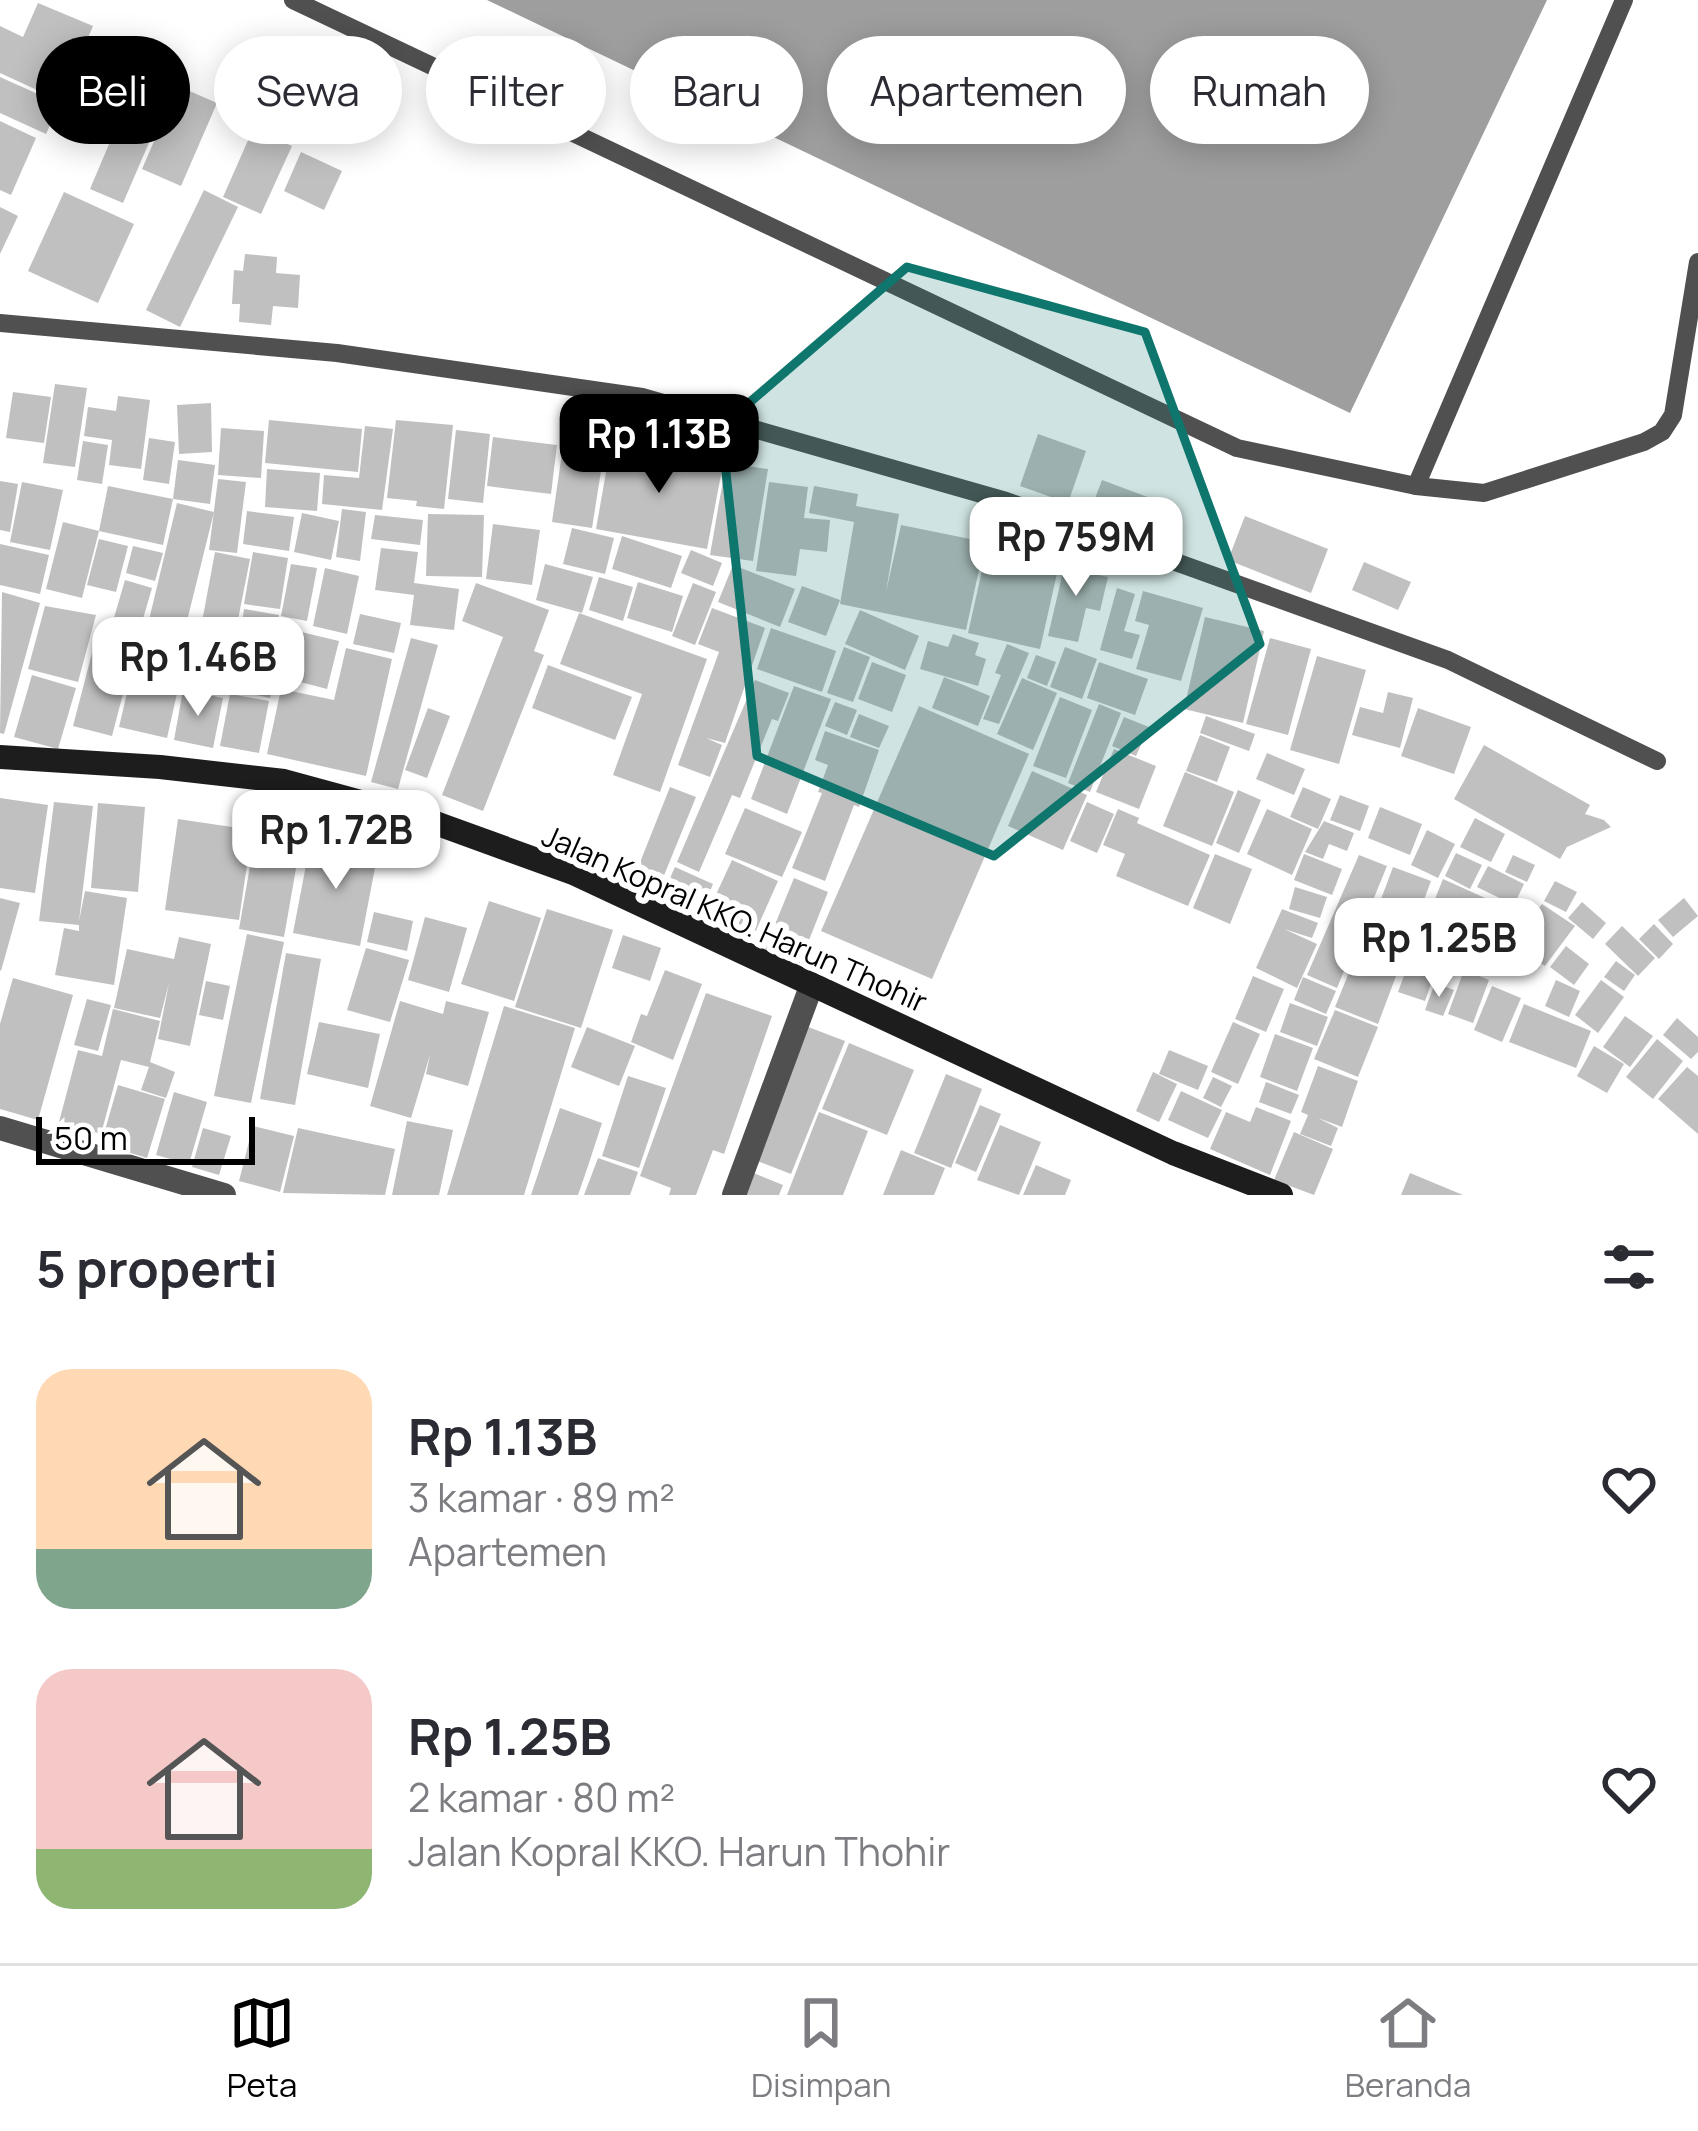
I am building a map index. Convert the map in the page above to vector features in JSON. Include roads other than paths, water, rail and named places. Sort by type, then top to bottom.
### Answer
[{"type":"main road","name":"Jalan Kopral KKO. Harun Thohir","points":[[0,757],[160,766],[284,781],[427,820],[573,873],[1173,1153],[1281,1195]]},
{"type":"street","points":[[734,1195],[812,984]]},
{"type":"street","points":[[0,1128],[224,1195]]},
{"type":"lane","points":[[292,0],[1238,448],[1416,486],[1484,493],[1644,442],[1662,432],[1673,415],[1698,262]]},
{"type":"lane","points":[[1416,486],[1624,0]]},
{"type":"lane","points":[[0,322],[337,353],[642,398],[1006,501],[1448,660],[1657,761]]}]
